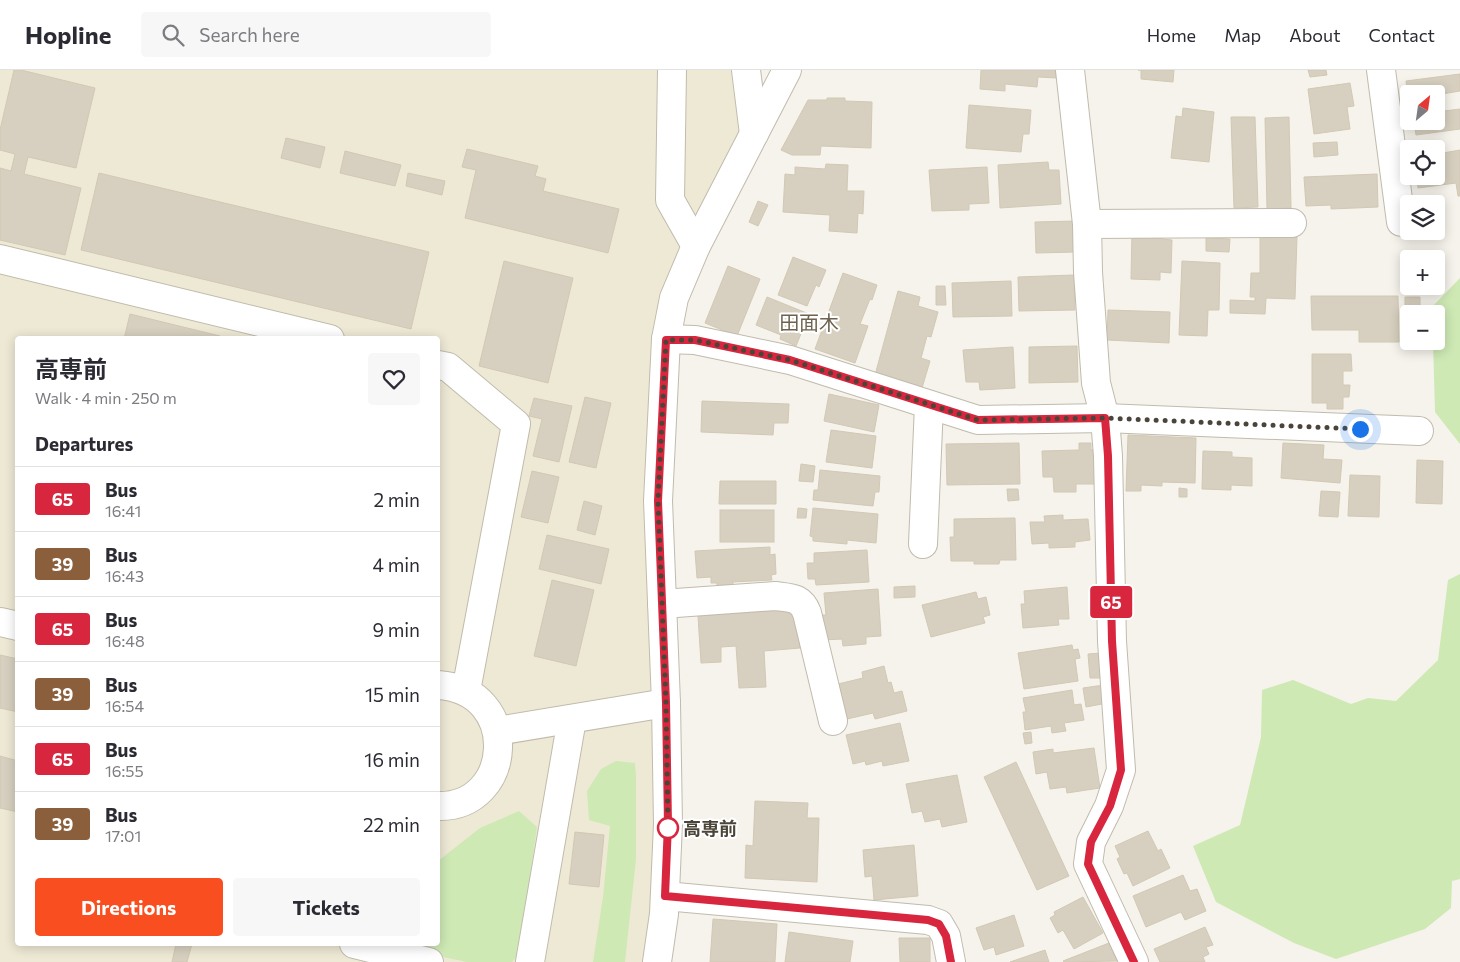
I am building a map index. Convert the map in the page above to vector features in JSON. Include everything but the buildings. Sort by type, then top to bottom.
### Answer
[{"type":"street","points":[[672,70],[670,200],[696,246]]},
{"type":"street","points":[[746,70],[754,134]]},
{"type":"street","points":[[657,962],[665,896],[668,824],[666,703],[658,501],[666,340],[674,298],[696,246],[787,70]]},
{"type":"street","points":[[1070,70],[1087,224],[1088,272],[1096,383],[1105,418],[1108,456],[1112,641],[1121,770],[1110,806],[1091,842],[1088,864],[1134,962]]},
{"type":"street","points":[[1381,70],[1400,214]]},
{"type":"street","points":[[1087,224],[1292,223]]},
{"type":"street","points":[[0,260],[317,336]]},
{"type":"street","points":[[666,340],[695,340],[790,360],[978,420],[1105,418],[1419,431]]},
{"type":"street","points":[[440,365],[448,367],[516,424],[466,691]]},
{"type":"street","points":[[923,544],[929,404]]},
{"type":"street","points":[[662,604],[775,596],[794,598],[804,605],[808,613],[832,721]]},
{"type":"street","points":[[0,622],[15,625]]},
{"type":"street","points":[[440,685],[466,691],[480,702],[491,715],[497,731],[499,748],[496,766],[488,781],[476,793],[461,802],[440,806]]},
{"type":"street","points":[[497,731],[666,703]]},
{"type":"street","points":[[530,962],[572,719]]},
{"type":"street","points":[[665,896],[928,920],[939,924],[946,936],[951,962]]},
{"type":"street","points":[[362,946],[429,962]]},
{"type":"shaded area","points":[[0,70],[746,70],[754,134],[674,298],[657,962],[0,962]]},
{"type":"green space","points":[[1460,278],[1460,444],[1435,412],[1433,350],[1445,350],[1445,305],[1434,305]]},
{"type":"green space","points":[[1460,574],[1460,879],[1452,881],[1451,908],[1425,929],[1336,959],[1294,943],[1216,902],[1193,846],[1240,825],[1261,737],[1262,690],[1293,680],[1351,704],[1368,698],[1396,701],[1438,660],[1448,580]]},
{"type":"green space","points":[[616,761],[635,763],[636,776],[636,859],[625,962],[593,962],[603,897],[610,826],[589,820],[587,791],[601,769]]},
{"type":"green space","points":[[519,811],[537,827],[519,954],[512,962],[467,962],[391,946],[440,946],[440,859],[480,828]]},
{"type":"bus line","name":"65","points":[[951,962],[946,936],[939,924],[928,920],[665,896],[668,824],[666,703],[658,501],[666,340],[695,340],[790,360],[978,420],[1105,418],[1108,456],[1112,641],[1121,770],[1110,806],[1091,842],[1088,864],[1134,962]]},
{"type":"place","name":"高専前","points":[[668,828]]},
{"type":"district","name":"田面木","points":[[809,322]]},
{"type":"route","points":[[668,828],[666,703],[658,501],[666,340],[695,340],[790,360],[978,420],[1105,418],[1360,429]]}]
